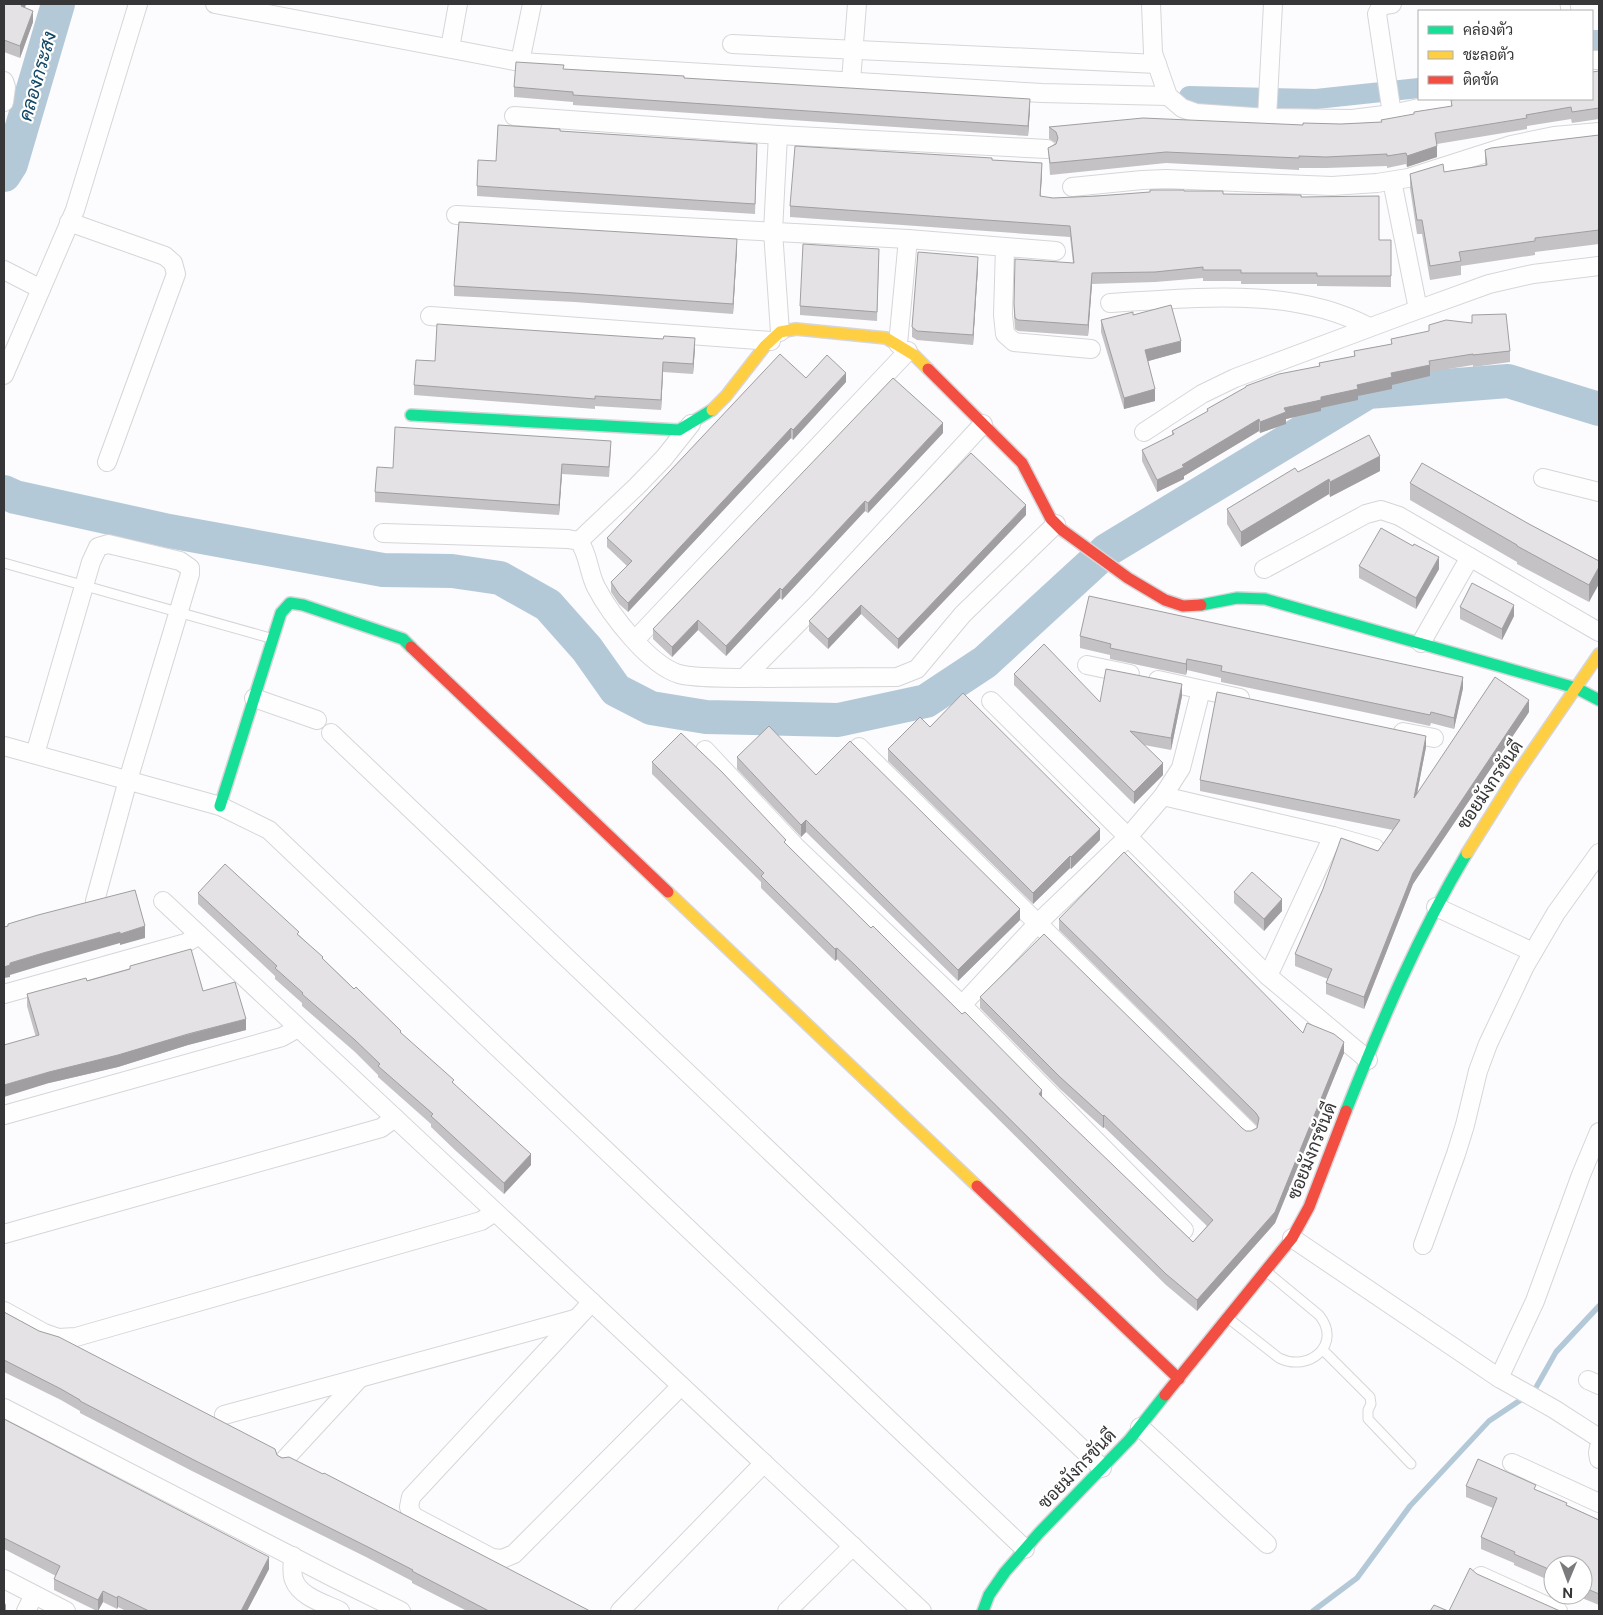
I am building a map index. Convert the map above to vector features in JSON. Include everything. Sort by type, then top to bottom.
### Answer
[{"type":"street","points":[[4,374],[75,210],[138,4]]},
{"type":"street","points":[[215,4],[277,9],[520,62],[1042,93],[1168,96]]},
{"type":"street","points":[[450,48],[458,4]]},
{"type":"street","points":[[520,62],[532,4]]},
{"type":"street","points":[[851,81],[857,4]]},
{"type":"street","points":[[1151,4],[1152,53],[1168,96],[1182,108],[1196,113],[1267,118],[1352,119],[1392,114],[1445,100]]},
{"type":"street","points":[[1267,118],[1273,4]]},
{"type":"street","points":[[1392,4],[1382,5],[1377,14],[1392,114]]},
{"type":"street","points":[[732,44],[1157,64]]},
{"type":"street","points":[[4,81],[6,87],[4,102]]},
{"type":"street","points":[[514,116],[778,134],[1046,149]]},
{"type":"street","points":[[1072,187],[1158,179],[1332,186],[1392,181],[1408,178],[1511,145],[1554,136],[1599,132]]},
{"type":"street","points":[[411,415],[679,430],[710,412],[726,396],[775,336],[773,231],[778,134]]},
{"type":"street","points":[[1392,181],[1418,309]]},
{"type":"street","points":[[456,215],[908,239],[1056,251]]},
{"type":"street","points":[[69,222],[165,256],[173,263],[176,274],[107,462]]},
{"type":"street","points":[[635,640],[903,348],[908,239]]},
{"type":"street","points":[[1005,247],[1003,315],[1005,334],[1014,342],[1091,350]]},
{"type":"street","points":[[1144,432],[1202,394],[1235,378],[1418,309],[1490,284],[1533,274],[1599,266]]},
{"type":"street","points":[[4,270],[41,289]]},
{"type":"street","points":[[1110,303],[1241,298],[1287,301],[1350,317],[1369,327]]},
{"type":"street","points":[[430,316],[775,336],[796,329],[886,338],[914,355],[1022,463],[1051,519],[1056,524],[1088,550],[1128,578],[1165,600],[1183,606],[1202,605],[1237,598],[1265,599],[1576,688],[1599,700]]},
{"type":"street","points":[[578,541],[637,486],[664,458],[691,424]]},
{"type":"street","points":[[744,678],[818,604],[983,424]]},
{"type":"street","points":[[1543,478],[1599,492]]},
{"type":"street","points":[[1264,568],[1366,514],[1381,510],[1399,516],[1599,632]]},
{"type":"street","points":[[383,533],[568,538],[578,541],[585,550],[595,584],[603,600],[617,620],[660,664],[680,674],[744,678],[897,677],[914,672],[963,614],[1056,524]]},
{"type":"street","points":[[35,754],[94,552],[98,547],[108,544],[180,561],[190,568],[190,574],[128,780],[95,901]]},
{"type":"street","points":[[1422,643],[1470,557]]},
{"type":"street","points":[[220,806],[281,613],[290,603],[303,605],[403,640],[1179,1379]]},
{"type":"street","name":"ซอยมังกรขันดี","points":[[983,1611],[989,1595],[1005,1572],[1140,1427],[1292,1238],[1310,1207],[1399,984],[1436,907],[1477,834],[1599,654]]},
{"type":"street","points":[[1087,665],[1260,702]]},
{"type":"street","points":[[962,1005],[1038,922],[1128,837],[1163,796],[1181,768],[1201,690]]},
{"type":"street","points":[[254,698],[317,720]]},
{"type":"street","points":[[991,701],[1268,976],[1368,1060]]},
{"type":"street","points":[[1385,728],[1434,738]]},
{"type":"street","points":[[331,733],[1102,1468]]},
{"type":"street","points":[[4,746],[220,806],[268,830],[1026,1549]]},
{"type":"street","points":[[859,747],[1249,1132]]},
{"type":"street","points":[[705,750],[796,847],[962,1005],[1184,1230]]},
{"type":"street","points":[[1163,796],[1333,836],[1375,848]]},
{"type":"street","points":[[1268,976],[1333,836]]},
{"type":"street","points":[[1423,1245],[1458,1147],[1478,1071],[1485,1053],[1533,952],[1556,913],[1599,853]]},
{"type":"street","points":[[163,901],[922,1611]]},
{"type":"street","points":[[1436,907],[1533,952]]},
{"type":"street","points":[[4,994],[186,943],[199,935]]},
{"type":"street","points":[[4,1115],[282,1037],[298,1028]]},
{"type":"street","points":[[4,1234],[381,1128],[395,1118]]},
{"type":"street","points":[[1499,1378],[1535,1301],[1581,1175],[1599,1132]]},
{"type":"street","points":[[4,1311],[44,1333],[58,1338],[76,1337],[481,1221],[495,1212]]},
{"type":"street","points":[[1292,1238],[1499,1378],[1554,1409],[1599,1438]]},
{"type":"street","points":[[592,1302],[411,1497],[409,1507],[413,1516],[492,1558],[502,1560],[514,1554],[681,1386]]},
{"type":"street","points":[[224,1416],[576,1319]]},
{"type":"street","points":[[285,1459],[359,1378]]},
{"type":"street","points":[[4,1408],[401,1611]]},
{"type":"street","points":[[1140,1427],[1268,1544]]},
{"type":"street","points":[[1599,1447],[1599,1459]]},
{"type":"street","points":[[620,1611],[764,1463]]},
{"type":"street","points":[[1512,1463],[1599,1503]]},
{"type":"street","points":[[787,1611],[853,1546]]},
{"type":"street","points":[[293,1556],[292,1574],[295,1583],[305,1594],[340,1611]]},
{"type":"street","points":[[1481,1576],[1558,1611]]},
{"type":"street","points":[[4,1579],[66,1611]]},
{"type":"street","points":[[26,1611],[34,1595]]},
{"type":"lane","points":[[4,563],[273,639]]},
{"type":"lane","points":[[1228,1318],[1279,1358],[1287,1362],[1298,1363],[1315,1358],[1323,1350],[1328,1336],[1326,1323],[1266,1271]]},
{"type":"lane","points":[[1323,1350],[1370,1397],[1371,1404],[1368,1410],[1368,1418],[1411,1464]]},
{"type":"building","points":[[4,4],[22,4],[21,6],[33,11],[20,46],[4,40]]},
{"type":"building","points":[[516,62],[564,65],[563,69],[684,76],[684,78],[1030,99],[1028,126],[573,95],[573,92],[514,87]]},
{"type":"building","points":[[1599,71],[1599,108],[1572,112],[1571,107],[1526,115],[1527,118],[1435,133],[1437,146],[1407,156],[1406,153],[1387,156],[1387,154],[1326,157],[1299,156],[1299,158],[1166,152],[1050,163],[1048,148],[1056,144],[1058,138],[1056,132],[1049,127],[1143,118],[1303,125],[1303,123],[1382,122],[1381,120],[1414,114],[1414,112],[1452,106],[1451,100],[1593,100],[1593,72]]},
{"type":"building","points":[[498,125],[757,144],[755,204],[477,186],[478,160],[496,161]]},
{"type":"building","points":[[1599,135],[1599,230],[1535,238],[1535,241],[1459,252],[1461,261],[1430,266],[1422,220],[1417,220],[1410,174],[1443,164],[1444,172],[1487,165],[1485,150],[1491,148]]},
{"type":"building","points":[[795,146],[992,158],[992,160],[1042,163],[1040,196],[1053,198],[1150,192],[1150,190],[1223,191],[1223,194],[1301,195],[1301,197],[1379,196],[1379,240],[1391,240],[1391,276],[1317,276],[1317,273],[1241,273],[1241,270],[1203,270],[1203,267],[1155,272],[1092,273],[1088,325],[1018,320],[1015,318],[1014,304],[1015,259],[1074,263],[1070,226],[790,206]]},
{"type":"building","points":[[459,222],[737,239],[733,304],[454,286]]},
{"type":"building","points":[[803,244],[879,249],[877,312],[800,306]]},
{"type":"building","points":[[918,252],[978,257],[973,335],[917,331],[912,327]]},
{"type":"building","points":[[1171,305],[1181,341],[1145,350],[1155,389],[1124,398],[1101,320],[1133,312],[1133,315]]},
{"type":"building","points":[[1506,314],[1510,351],[1473,354],[1429,361],[1430,365],[1391,373],[1392,377],[1357,385],[1358,389],[1284,408],[1286,412],[1260,422],[1259,419],[1182,465],[1184,467],[1157,480],[1142,450],[1174,434],[1172,431],[1208,411],[1207,409],[1246,386],[1279,374],[1320,366],[1319,363],[1355,356],[1354,351],[1392,344],[1391,339],[1429,331],[1429,325],[1446,320],[1472,323],[1472,315]]},
{"type":"building","points":[[437,324],[663,339],[664,336],[695,338],[693,364],[663,362],[661,400],[595,396],[595,399],[414,385],[416,360],[435,361]]},
{"type":"building","points":[[780,354],[806,378],[827,355],[846,373],[793,430],[791,428],[628,603],[611,582],[632,561],[607,538]]},
{"type":"building","points":[[893,378],[943,423],[868,503],[865,501],[782,590],[780,588],[726,646],[698,620],[672,647],[653,629]]},
{"type":"building","points":[[395,427],[611,441],[609,467],[562,464],[559,505],[375,492],[377,467],[393,468]]},
{"type":"building","points":[[1369,435],[1380,456],[1330,482],[1329,479],[1241,532],[1227,509],[1295,468],[1298,472]]},
{"type":"building","points":[[971,453],[1026,505],[898,639],[861,605],[828,639],[809,621]]},
{"type":"building","points":[[1422,463],[1529,524],[1599,561],[1599,567],[1589,585],[1517,546],[1410,483]]},
{"type":"building","points":[[1381,528],[1413,546],[1414,544],[1439,557],[1416,598],[1359,566]]},
{"type":"building","points":[[1472,583],[1514,605],[1502,629],[1460,607]]},
{"type":"building","points":[[1089,596],[1463,677],[1454,718],[1431,712],[1430,715],[1221,671],[1222,666],[1187,659],[1186,664],[1110,648],[1111,644],[1080,636]]},
{"type":"building","points":[[1044,644],[1100,702],[1106,669],[1182,684],[1171,738],[1130,731],[1163,763],[1134,792],[1014,674]]},
{"type":"building","points":[[1495,677],[1529,700],[1413,873],[1364,997],[1326,983],[1332,969],[1295,954],[1323,889],[1341,838],[1378,851],[1400,820],[1200,780],[1217,692],[1426,736],[1414,798]]},
{"type":"building","points":[[963,693],[1100,829],[1033,893],[888,749],[920,717],[930,727]]},
{"type":"building","points":[[769,726],[816,775],[850,741],[1020,909],[958,970],[806,820],[801,825],[737,757]]},
{"type":"building","points":[[681,733],[722,772],[786,840],[784,842],[962,1014],[965,1012],[1042,1090],[1039,1094],[1193,1242],[1213,1220],[1104,1115],[1060,1077],[980,997],[1044,934],[1242,1128],[1246,1131],[1251,1131],[1257,1128],[1259,1118],[1256,1113],[1059,919],[1124,852],[1303,1033],[1307,1023],[1334,1034],[1344,1042],[1275,1212],[1197,1300],[1166,1274],[855,965],[837,948],[835,949],[777,892],[761,876],[764,873],[652,762]]},
{"type":"building","points":[[225,864],[299,932],[297,934],[323,957],[354,989],[356,987],[400,1032],[454,1080],[452,1082],[531,1154],[504,1183],[431,1116],[433,1114],[378,1066],[380,1064],[355,1040],[302,994],[275,968],[277,966],[198,893]]},
{"type":"building","points":[[1252,872],[1282,899],[1264,919],[1234,892]]},
{"type":"building","points":[[135,890],[145,926],[43,953],[10,963],[10,965],[4,967],[4,927],[8,926],[8,924]]},
{"type":"building","points":[[191,949],[203,991],[235,982],[246,1019],[4,1085],[4,1045],[39,1035],[27,994],[86,978],[87,981],[130,969],[130,966]]},
{"type":"building","points":[[4,1312],[39,1331],[59,1337],[275,1449],[277,1455],[282,1458],[289,1457],[324,1473],[590,1611],[489,1611],[413,1570],[192,1459],[4,1360]]},
{"type":"building","points":[[4,1419],[269,1557],[241,1611],[149,1611],[103,1591],[98,1600],[54,1579],[60,1566],[4,1538]]},
{"type":"building","points":[[1478,1459],[1536,1485],[1534,1489],[1567,1503],[1566,1505],[1599,1520],[1599,1594],[1593,1591],[1593,1555],[1543,1555],[1543,1567],[1481,1537],[1497,1498],[1466,1486]]},
{"type":"building","points":[[1470,1568],[1477,1574],[1560,1611],[1449,1611]]},
{"type":"building","points":[[1434,1605],[1448,1611],[1430,1611]]},
{"type":"waterway","name":"คลองกระสง","points":[[4,175],[11,164],[58,4]]},
{"type":"waterway","points":[[1593,40],[1599,40]]},
{"type":"waterway","points":[[1189,96],[1316,99],[1418,88]]},
{"type":"waterway","points":[[4,492],[15,497],[169,531],[383,570],[452,571],[500,578],[548,605],[587,649],[616,690],[651,708],[706,717],[838,720],[926,701],[985,662],[1107,550],[1368,392],[1508,381],[1599,409]]},
{"type":"waterway","points":[[1313,1611],[1357,1578],[1410,1506],[1489,1421],[1534,1391],[1556,1352],[1599,1306]]},
{"type":"traffic: fast","points":[[411,415],[679,430],[712,410]]},
{"type":"traffic: fast","points":[[1201,605],[1237,598],[1265,599],[1576,688],[1599,700]]},
{"type":"traffic: fast","points":[[220,806],[281,613],[290,603],[303,605],[403,639],[411,647]]},
{"type":"traffic: fast","points":[[1346,1111],[1416,947],[1467,853]]},
{"type":"traffic: fast","points":[[983,1611],[989,1595],[1005,1572],[1039,1533],[1130,1439],[1165,1395]]},
{"type":"traffic: slow","points":[[712,410],[726,396],[765,346],[780,332],[796,329],[886,338],[914,355],[928,369]]},
{"type":"traffic: slow","points":[[1467,853],[1514,778],[1599,654]]},
{"type":"traffic: slow","points":[[668,892],[977,1186]]},
{"type":"traffic: jam","points":[[928,369],[1022,463],[1051,519],[1062,530],[1128,578],[1165,600],[1183,606],[1201,605]]},
{"type":"traffic: jam","points":[[411,647],[668,892]]},
{"type":"traffic: jam","points":[[1165,1395],[1292,1238],[1309,1207],[1346,1111]]},
{"type":"traffic: jam","points":[[977,1186],[1179,1379]]}]
